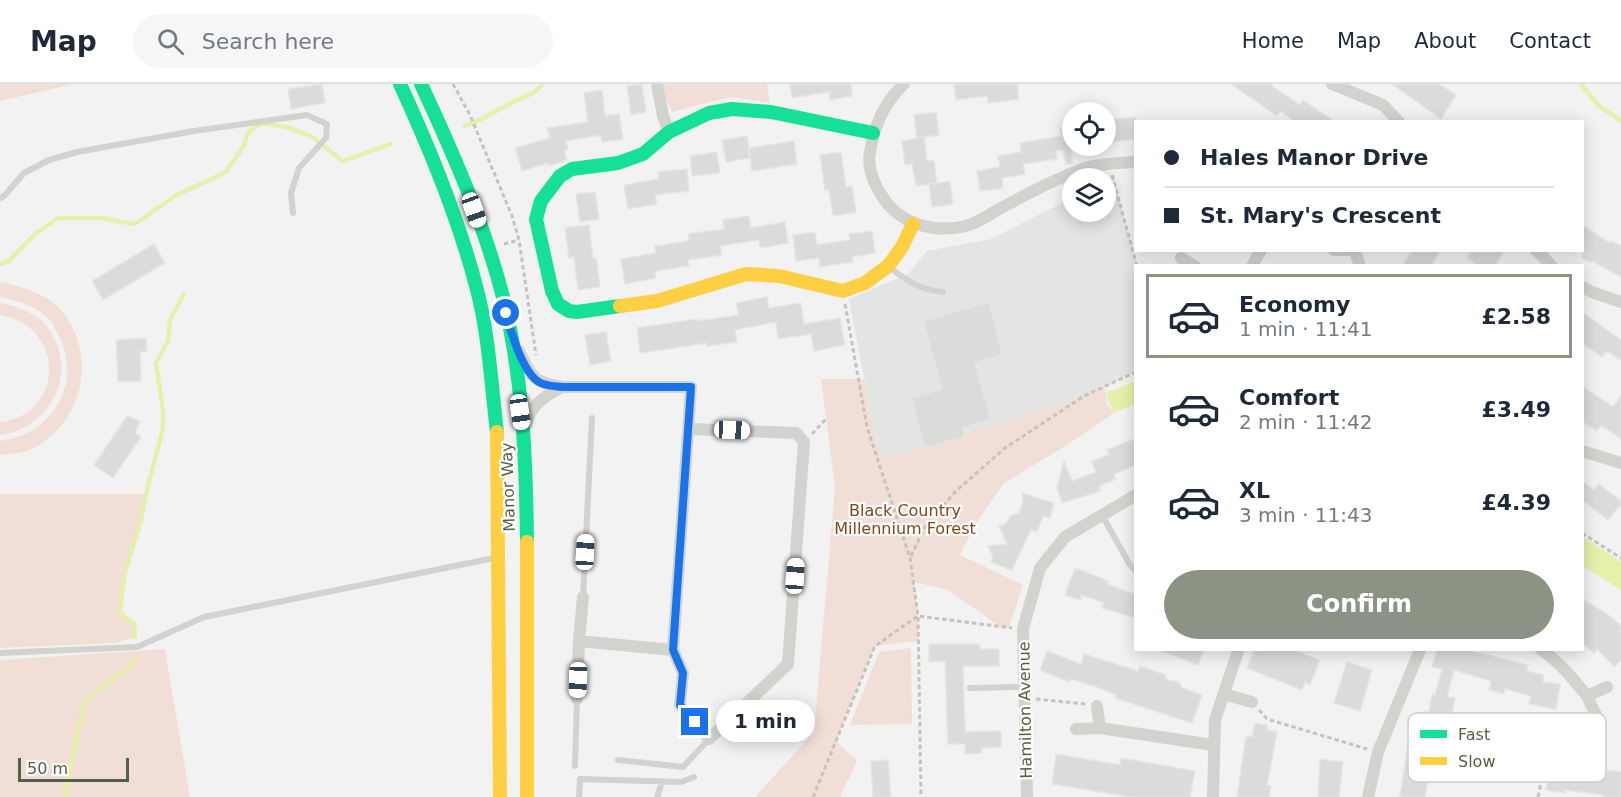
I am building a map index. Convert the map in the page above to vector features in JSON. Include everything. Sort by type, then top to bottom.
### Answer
[{"type":"main road","name":"Manor Way","points":[[400,84],[429,148],[464,246],[477,288],[485,334],[498,443],[500,797]]},
{"type":"main road","name":"Manor Way","points":[[421,84],[450,147],[482,231],[510,330],[523,432],[527,550],[527,797]]},
{"type":"main road","points":[[873,133],[771,112],[732,110],[709,113],[669,132],[643,154],[618,163],[572,169],[560,176],[551,186],[541,201],[536,219],[552,291],[558,304],[578,312],[657,301],[746,274],[779,276],[843,291],[866,283],[888,266],[902,247],[912,224]]},
{"type":"street","points":[[657,84],[663,116],[669,132]]},
{"type":"street","points":[[904,84],[879,118],[873,133],[869,156],[874,181],[888,204],[912,224],[936,229],[968,226],[1037,188],[1080,170],[1134,162]]},
{"type":"street","points":[[1332,84],[1383,105],[1397,120]]},
{"type":"street","points":[[1538,252],[1550,264]]},
{"type":"street","points":[[1181,258],[1192,264]]},
{"type":"street","points":[[1584,288],[1621,302]]},
{"type":"street","points":[[510,330],[534,378],[545,385],[691,387],[673,650],[683,673],[680,705],[709,739],[788,664],[804,442],[796,433],[689,429]]},
{"type":"street","points":[[523,432],[533,406],[562,387]]},
{"type":"street","points":[[1584,453],[1621,463]]},
{"type":"street","name":"Hamilton Avenue","points":[[1027,797],[1023,629],[1040,568],[1065,537],[1134,496]]},
{"type":"street","points":[[577,699],[583,597]]},
{"type":"street","points":[[579,641],[673,650]]},
{"type":"street","points":[[1213,797],[1215,720],[1238,651]]},
{"type":"street","points":[[1368,797],[1378,752],[1420,651]]},
{"type":"street","points":[[1543,651],[1565,669],[1587,696],[1595,713]]},
{"type":"street","points":[[1587,696],[1607,687]]},
{"type":"street","points":[[1223,694],[1252,702]]},
{"type":"street","points":[[1097,706],[1100,728]]},
{"type":"street","points":[[1076,729],[1100,728],[1213,745]]},
{"type":"lane","points":[[0,198],[24,172],[49,160],[77,152],[170,135],[307,115],[327,124],[326,138],[299,168],[291,193],[292,213]]},
{"type":"lane","points":[[888,266],[914,285],[943,292]]},
{"type":"lane","points":[[583,597],[592,417]]},
{"type":"lane","points":[[1102,514],[1134,569]]},
{"type":"lane","points":[[0,652],[137,647],[204,617],[500,557]]},
{"type":"lane","points":[[970,688],[1024,692]]},
{"type":"lane","points":[[575,765],[577,699]]},
{"type":"lane","points":[[618,760],[683,767],[709,739]]},
{"type":"lane","points":[[527,750],[536,797]]},
{"type":"lane","points":[[579,797],[580,778],[681,782],[694,777]]},
{"type":"lane","points":[[657,797],[662,782]]},
{"type":"path","points":[[453,84],[470,115],[512,216],[519,240],[536,356]]},
{"type":"path","points":[[1109,164],[1136,264]]},
{"type":"path","points":[[499,246],[519,240]]},
{"type":"path","points":[[843,291],[867,427],[910,558],[918,616],[921,797]]},
{"type":"path","points":[[910,558],[926,527],[956,492],[1005,448],[1084,396],[1134,373]]},
{"type":"path","points":[[804,442],[826,419]]},
{"type":"path","points":[[1584,534],[1621,558]]},
{"type":"path","points":[[813,797],[875,646],[918,616],[1023,629]]},
{"type":"path","points":[[1024,692],[1097,706]]},
{"type":"path","points":[[1252,702],[1267,719],[1378,752]]},
{"type":"path","points":[[1538,797],[1541,782]]},
{"type":"shaded area","points":[[1116,189],[1137,264],[1134,264],[1134,372],[1084,396],[911,541],[875,436],[849,299],[908,274],[927,251],[991,239],[1062,203],[1062,222],[1116,222]]},
{"type":"shaded area","points":[[1134,381],[1134,404],[1114,413],[1105,393]]},
{"type":"shaded area","points":[[1584,538],[1621,562],[1621,590],[1584,567]]},
{"type":"green space","points":[[0,84],[74,84],[0,101]]},
{"type":"green space","points":[[663,84],[767,84],[770,103],[730,97],[672,112]]},
{"type":"green space","points":[[0,282],[42,295],[62,311],[73,328],[82,366],[75,403],[65,420],[52,435],[32,449],[0,455],[0,441],[18,437],[35,429],[48,418],[65,389],[67,372],[65,354],[51,322],[45,315],[33,308],[0,297]]},
{"type":"green space","points":[[0,303],[18,308],[41,320],[55,340],[60,356],[61,372],[52,401],[42,414],[30,424],[16,431],[0,435],[0,422],[21,416],[36,404],[46,389],[49,371],[46,353],[38,336],[22,323],[0,315]]},
{"type":"green space","name":"Black Country Millennium Forest","points":[[821,379],[864,379],[875,435],[884,459],[1084,396],[1104,386],[1107,404],[1114,413],[1004,483],[975,525],[960,555],[1023,585],[1009,628],[999,626],[948,590],[914,582],[918,641],[875,646],[836,741],[857,761],[840,797],[755,797],[814,732],[835,487]]},
{"type":"green space","points":[[0,494],[146,494],[141,520],[125,572],[120,610],[123,616],[134,623],[135,637],[116,643],[0,648]]},
{"type":"green space","points":[[911,648],[912,724],[850,725],[879,652]]},
{"type":"green space","points":[[165,649],[190,797],[0,797],[0,660]]},
{"type":"building","points":[[322,84],[325,103],[291,109],[288,89]]},
{"type":"building","points":[[642,84],[646,112],[631,115],[627,86]]},
{"type":"building","points":[[790,84],[851,84],[852,96],[830,100],[830,92],[792,98]]},
{"type":"building","points":[[954,84],[1017,84],[1019,99],[988,103],[987,96],[956,100]]},
{"type":"building","points":[[1231,84],[1269,84],[1300,105],[1303,100],[1332,120],[1293,120],[1280,111],[1277,116]]},
{"type":"building","points":[[1392,84],[1439,84],[1456,95],[1441,119]]},
{"type":"building","points":[[602,90],[605,116],[619,114],[623,139],[602,142],[601,135],[566,141],[568,150],[564,151],[567,160],[522,171],[515,148],[550,138],[547,128],[588,122],[584,93]]},
{"type":"building","points":[[936,112],[939,135],[917,138],[914,115]]},
{"type":"building","points":[[1136,117],[1134,139],[1116,142],[1116,119]]},
{"type":"building","points":[[1060,128],[1062,128],[1062,150],[1056,151],[1057,159],[1023,164],[1025,174],[1002,178],[1003,188],[980,191],[977,171],[1000,167],[998,156],[1021,152],[1020,143],[1061,136]]},
{"type":"building","points":[[747,136],[750,158],[726,162],[722,140]]},
{"type":"building","points":[[924,137],[927,161],[934,160],[937,183],[916,186],[912,164],[905,165],[902,141]]},
{"type":"building","points":[[794,141],[797,164],[752,171],[749,148]]},
{"type":"building","points":[[717,152],[720,173],[692,176],[690,156]]},
{"type":"building","points":[[841,152],[846,187],[852,186],[856,212],[833,216],[829,190],[825,190],[820,155]]},
{"type":"building","points":[[1064,156],[1072,156],[1072,164],[1066,164]]},
{"type":"building","points":[[687,169],[689,191],[655,195],[657,204],[628,209],[624,185],[659,179],[658,172]]},
{"type":"building","points":[[950,181],[953,204],[932,207],[929,184]]},
{"type":"building","points":[[595,192],[599,219],[580,222],[576,194]]},
{"type":"building","points":[[749,216],[751,228],[785,222],[788,243],[760,248],[759,240],[720,246],[722,255],[688,260],[689,266],[655,271],[656,278],[625,284],[621,259],[656,253],[655,246],[689,241],[688,234],[724,229],[723,220]]},
{"type":"building","points":[[589,225],[593,258],[596,258],[600,287],[578,290],[574,257],[569,258],[565,228]]},
{"type":"building","points":[[1584,226],[1610,243],[1611,241],[1621,246],[1621,277],[1592,261],[1591,263],[1582,258]]},
{"type":"building","points":[[872,231],[875,253],[852,257],[853,262],[820,267],[819,258],[796,261],[793,235],[815,232],[817,245],[850,240],[849,234]]},
{"type":"building","points":[[154,244],[165,263],[103,300],[92,281]]},
{"type":"building","points":[[1411,252],[1440,252],[1432,264],[1403,264]]},
{"type":"building","points":[[1471,252],[1504,252],[1496,264],[1476,264],[1467,258]]},
{"type":"building","points":[[767,297],[769,308],[801,303],[804,324],[840,318],[845,345],[814,351],[811,334],[778,339],[776,322],[735,330],[737,342],[707,346],[707,343],[640,353],[637,328],[739,315],[736,303]]},
{"type":"building","points":[[989,302],[1003,355],[975,363],[991,420],[963,428],[965,437],[925,448],[911,398],[942,389],[923,321]]},
{"type":"building","points":[[1584,313],[1621,340],[1621,360],[1607,351],[1602,357],[1584,344]]},
{"type":"building","points":[[606,332],[611,361],[590,365],[585,335]]},
{"type":"building","points":[[146,338],[147,351],[140,352],[141,381],[118,382],[116,340]]},
{"type":"building","points":[[1584,387],[1613,407],[1621,395],[1621,439],[1601,425],[1597,431],[1584,422]]},
{"type":"building","points":[[127,416],[140,421],[135,433],[141,437],[113,478],[94,465]]},
{"type":"building","points":[[1134,439],[1134,466],[1114,474],[1116,479],[1099,486],[1101,491],[1062,503],[1057,488],[1064,461],[1072,481],[1096,472],[1092,461],[1109,455],[1107,450]]},
{"type":"building","points":[[1584,482],[1594,490],[1599,484],[1621,501],[1608,520],[1584,502]]},
{"type":"building","points":[[1022,493],[1054,503],[1050,518],[1043,516],[1037,532],[1031,530],[1012,570],[991,562],[993,557],[988,546],[1007,544],[999,526],[1006,524],[1010,516],[1019,513],[1023,502]]},
{"type":"building","points":[[1075,568],[1109,581],[1107,584],[1134,594],[1134,617],[1102,608],[1104,603],[1082,595],[1080,600],[1065,595]]},
{"type":"building","points":[[1584,600],[1606,613],[1621,626],[1621,660],[1614,667],[1597,649],[1594,653],[1584,645]]},
{"type":"building","points":[[929,644],[980,644],[980,649],[999,649],[999,666],[963,666],[965,732],[1001,731],[1001,747],[981,748],[982,753],[965,754],[965,744],[948,744],[945,661],[929,662]]},
{"type":"building","points":[[1047,651],[1081,664],[1084,654],[1138,671],[1140,666],[1166,675],[1165,679],[1179,682],[1182,688],[1202,695],[1192,723],[1115,698],[1117,695],[1094,686],[1071,679],[1069,682],[1040,670]]},
{"type":"building","points":[[1162,651],[1204,651],[1198,665]]},
{"type":"building","points":[[1254,651],[1295,651],[1320,660],[1310,685],[1305,683],[1302,690],[1247,668]]},
{"type":"building","points":[[1437,651],[1471,651],[1528,665],[1527,671],[1544,675],[1543,682],[1560,684],[1556,709],[1529,704],[1531,696],[1505,689],[1504,694],[1489,690],[1491,681],[1454,670],[1447,697],[1455,698],[1452,713],[1425,713],[1425,711],[1429,712],[1432,694],[1435,695],[1442,669],[1432,667]]},
{"type":"building","points":[[1347,662],[1372,670],[1360,711],[1334,703]]},
{"type":"building","points":[[1255,723],[1267,725],[1267,730],[1277,732],[1267,785],[1271,786],[1269,797],[1237,797],[1246,736],[1252,737]]},
{"type":"building","points":[[1408,743],[1408,782],[1428,782],[1425,797],[1400,797]]},
{"type":"building","points":[[1056,754],[1120,765],[1121,758],[1195,771],[1190,797],[1130,797],[1052,784]]},
{"type":"building","points":[[1320,759],[1343,762],[1339,797],[1318,797]]},
{"type":"building","points":[[888,760],[891,797],[873,797],[871,761]]},
{"type":"building","points":[[1606,770],[1621,772],[1621,797],[1546,790],[1547,782],[1606,782]]},
{"type":"waterway","points":[[465,126],[531,94],[543,84]]},
{"type":"waterway","points":[[1581,84],[1598,105],[1621,121]]},
{"type":"waterway","points":[[0,264],[9,261],[35,234],[58,218],[100,218],[135,224],[175,196],[226,172],[243,147],[249,131],[263,123],[286,127],[311,136],[343,161],[391,144]]},
{"type":"waterway","points":[[135,637],[134,623],[123,616],[120,610],[125,572],[141,520],[163,428],[163,411],[156,363],[168,341],[170,320],[184,294]]},
{"type":"waterway","points":[[64,797],[84,705],[88,698],[136,659]]},
{"type":"traffic: fast","points":[[400,84],[422,133],[461,234],[476,286],[487,340],[497,432]]},
{"type":"traffic: fast","points":[[421,84],[456,162],[487,242],[510,327],[519,388],[524,449],[527,542]]},
{"type":"traffic: fast","points":[[620,306],[577,312],[569,311],[558,304],[552,291],[536,219],[541,201],[560,176],[572,169],[618,163],[643,154],[669,132],[709,113],[732,109],[771,112],[873,133]]},
{"type":"traffic: slow","points":[[620,306],[657,301],[746,274],[779,276],[843,291],[865,283],[888,266],[902,247],[913,224]]},
{"type":"traffic: slow","points":[[497,432],[500,797]]},
{"type":"traffic: slow","points":[[527,542],[527,797]]},
{"type":"route","points":[[506,313],[510,330],[528,369],[538,382],[545,385],[691,387],[673,650],[683,673],[680,705],[695,722]]}]
